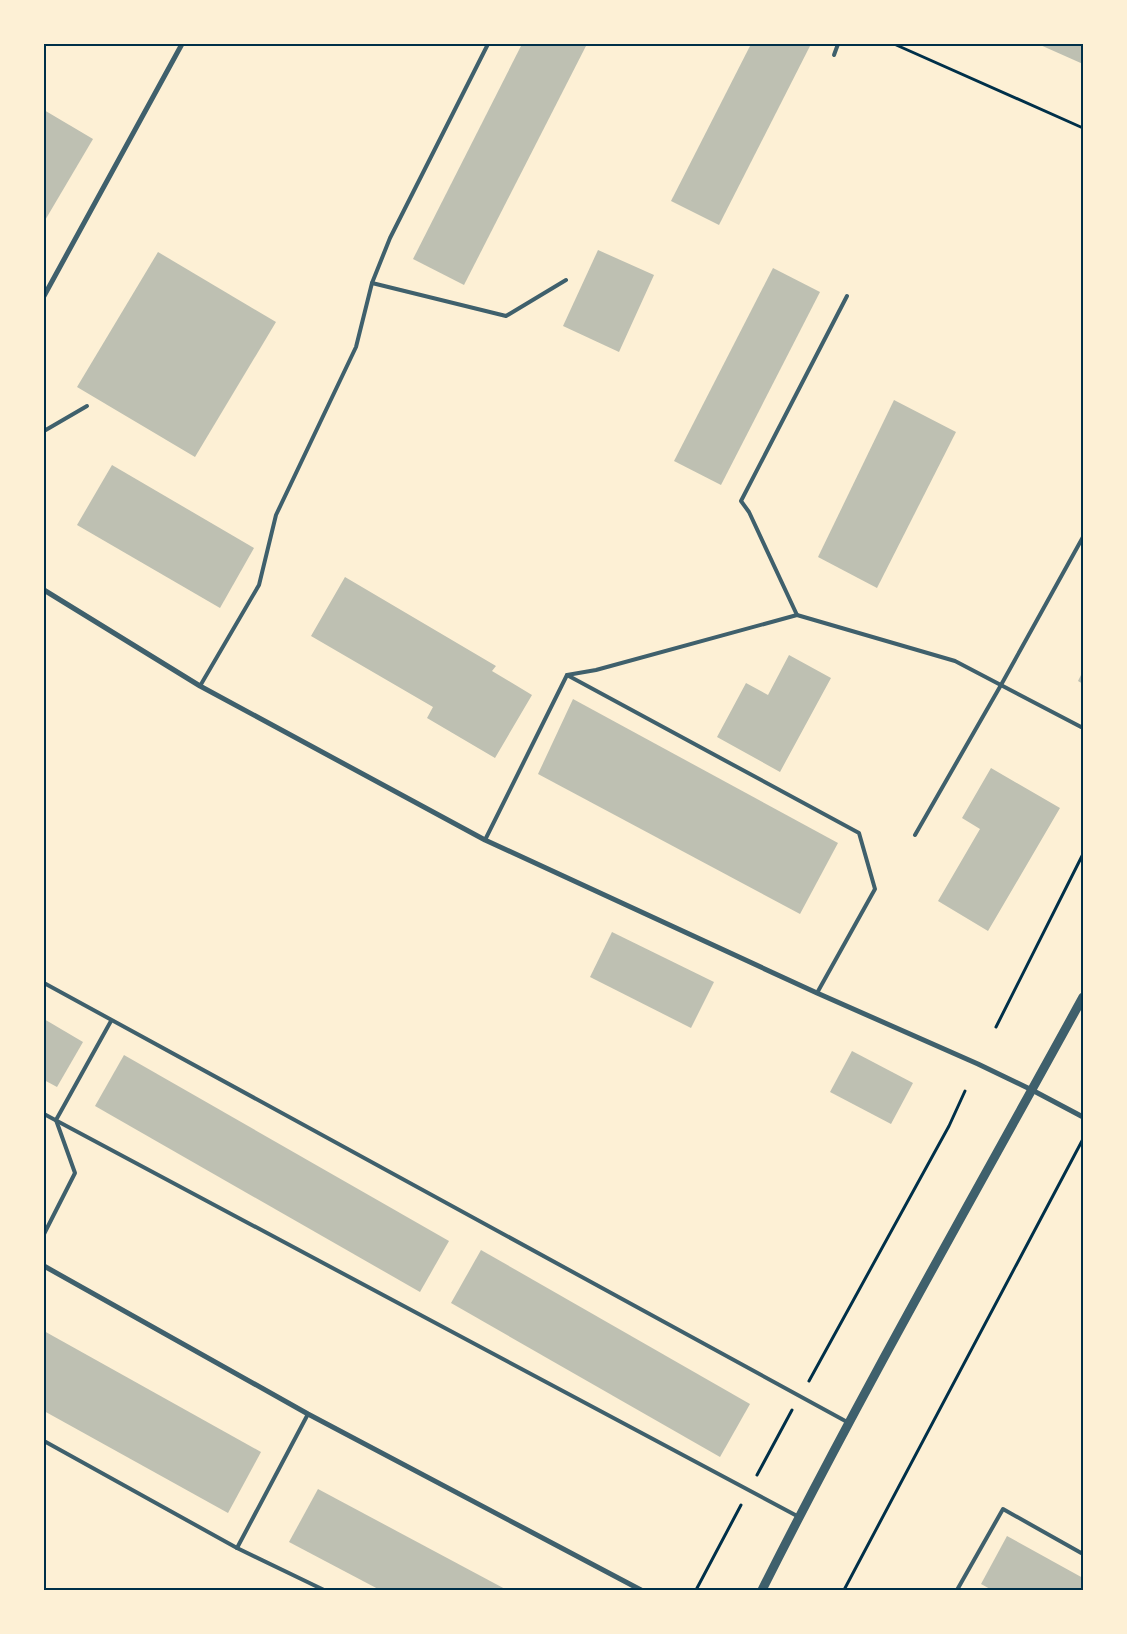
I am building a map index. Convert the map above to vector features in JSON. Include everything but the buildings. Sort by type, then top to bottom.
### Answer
[{"type":"street","points":[[44,296],[182,44]]},
{"type":"street","points":[[44,590],[200,686],[485,840],[1032,1090],[1083,1117]]},
{"type":"street","points":[[762,1590],[849,1423],[1083,997]]},
{"type":"street","points":[[44,1266],[308,1414],[641,1590]]},
{"type":"lane","points":[[200,686],[259,585],[276,515],[356,347],[372,283],[390,238],[488,44]]},
{"type":"lane","points":[[834,55],[838,44]]},
{"type":"lane","points":[[372,283],[506,316],[566,280]]},
{"type":"lane","points":[[797,615],[749,512],[741,500],[847,296]]},
{"type":"lane","points":[[44,431],[87,406]]},
{"type":"lane","points":[[915,835],[1083,538]]},
{"type":"lane","points":[[567,675],[596,670],[797,615],[955,661],[1083,728]]},
{"type":"lane","points":[[485,840],[567,675]]},
{"type":"lane","points":[[567,675],[859,833],[875,889],[817,993]]},
{"type":"lane","points":[[44,983],[849,1423]]},
{"type":"lane","points":[[44,1234],[75,1173],[56,1120],[111,1020]]},
{"type":"lane","points":[[44,1114],[799,1517]]},
{"type":"lane","points":[[237,1548],[308,1414]]},
{"type":"lane","points":[[44,1440],[237,1548],[324,1590]]},
{"type":"lane","points":[[957,1590],[1003,1509],[1083,1554]]},
{"type":"path","points":[[894,44],[1083,128]]},
{"type":"path","points":[[996,1027],[1083,854]]},
{"type":"path","points":[[696,1590],[949,1126],[965,1091]]},
{"type":"path","points":[[844,1590],[1083,1139]]}]
